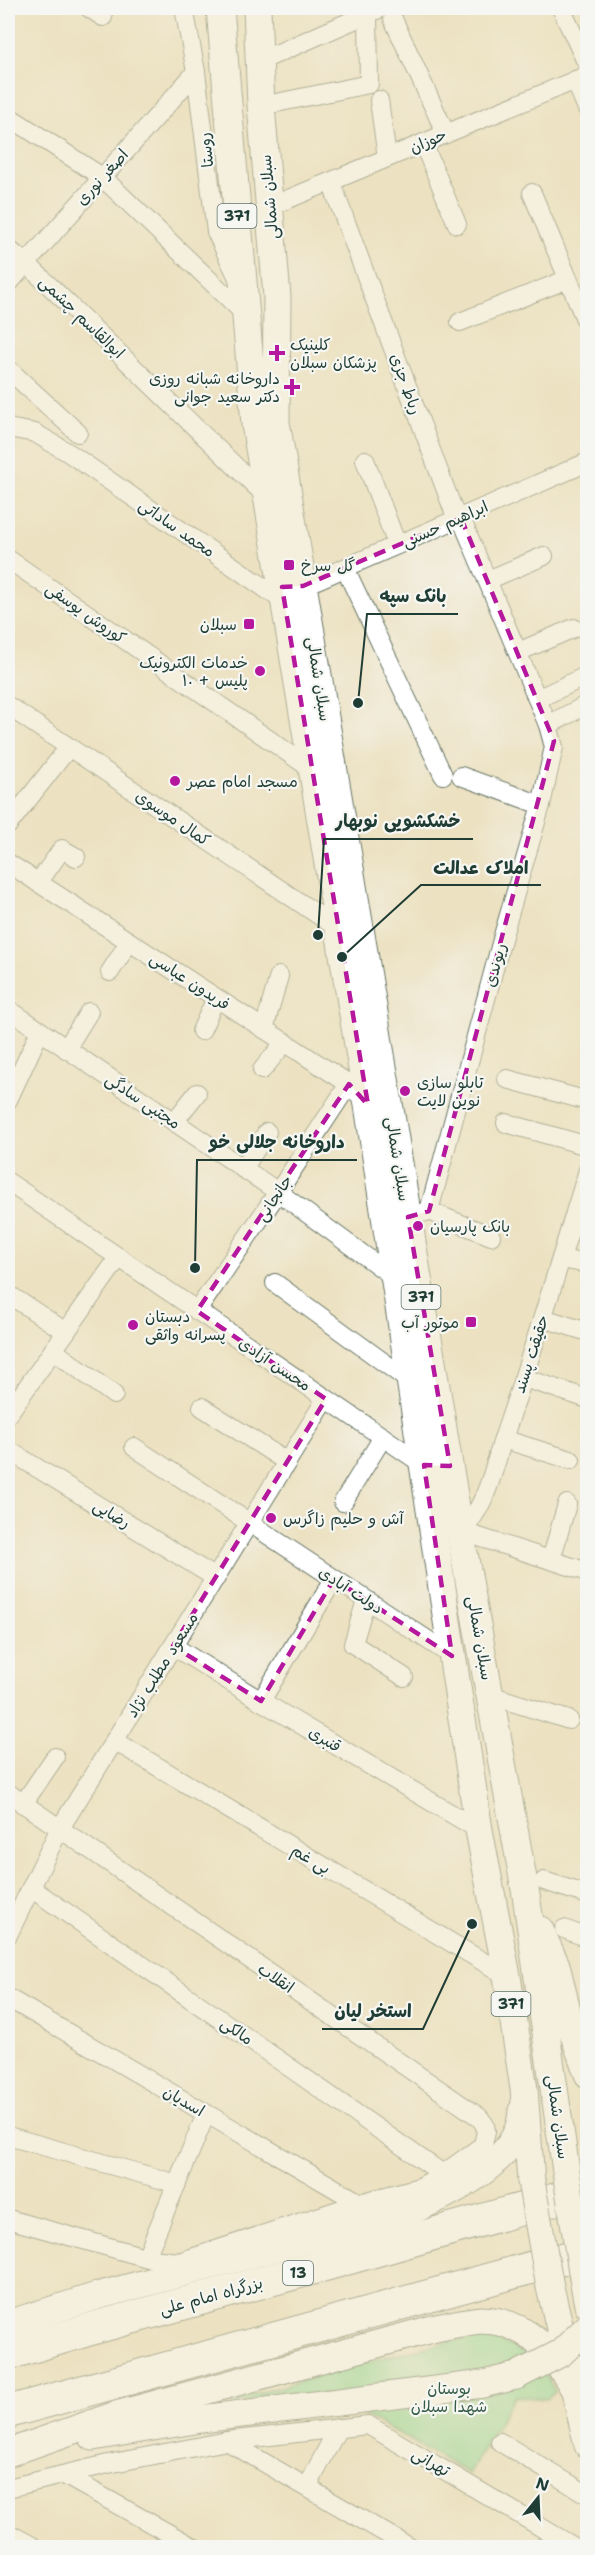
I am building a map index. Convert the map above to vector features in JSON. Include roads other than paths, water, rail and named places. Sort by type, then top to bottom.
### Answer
[{"type":"highway","name":"بزرگراه امام علی","points":[[8,2354],[101,2325],[314,2268],[577,2181]]},
{"type":"highway","points":[[8,2412],[585,2265]]},
{"type":"main road","name":"سبلان شمالی","points":[[257,8],[277,297],[276,422],[290,592],[313,770],[412,1383],[437,1466],[460,1531],[490,1695],[535,1888],[577,2181],[588,2305]]},
{"type":"main road","name":"371","points":[[219,13],[247,316]]},
{"type":"main road","name":"سبلان شمالی","points":[[247,316],[255,424],[267,497],[290,592],[419,1214],[452,1656],[479,1830],[507,1977],[524,2089],[531,2181],[550,2287],[588,2445]]},
{"type":"main road","points":[[535,1888],[571,2027],[588,2074]]},
{"type":"main road","points":[[556,1965],[588,2018]]},
{"type":"main road","points":[[8,2324],[97,2296],[403,2214],[441,2198],[503,2155],[515,2136],[522,2116],[524,2089]]},
{"type":"main road","points":[[20,2450],[116,2415],[463,2322],[484,2320],[495,2322],[528,2334],[545,2347],[573,2387]]},
{"type":"main road","points":[[20,2450],[201,2419],[474,2386],[516,2376],[561,2353],[588,2328]]},
{"type":"street","name":"روستا","points":[[184,8],[196,72],[216,232],[243,288]]},
{"type":"street","points":[[561,8],[583,74],[588,111]]},
{"type":"street","points":[[260,61],[381,13]]},
{"type":"street","points":[[276,103],[366,86],[370,80],[381,13]]},
{"type":"street","points":[[381,13],[446,134]]},
{"type":"street","name":"اصغر نوری","points":[[8,284],[196,72]]},
{"type":"street","name":"حوزان","points":[[269,207],[387,159],[583,74]]},
{"type":"street","points":[[379,100],[387,159]]},
{"type":"street","points":[[8,116],[102,177],[247,316]]},
{"type":"street","points":[[423,143],[457,224]]},
{"type":"street","name":"رباط جزی","points":[[331,182],[458,519]]},
{"type":"street","points":[[532,193],[588,326]]},
{"type":"street","name":"ابوالقاسم چشمی","points":[[8,249],[26,263],[267,497]]},
{"type":"street","points":[[460,322],[568,279]]},
{"type":"street","points":[[8,369],[78,433]]},
{"type":"street","name":"محمد ساداتی","points":[[8,428],[35,433],[290,592]]},
{"type":"street","points":[[365,460],[397,545]]},
{"type":"street","name":"ابراهیم حسنی","points":[[290,592],[588,462]]},
{"type":"street","name":"ریوندی","points":[[419,1214],[541,805],[554,747],[548,725],[488,580],[458,519]]},
{"type":"street","points":[[488,580],[544,556]]},
{"type":"street","name":"کوروش یوسفی","points":[[8,559],[313,770]]},
{"type":"street","points":[[345,568],[452,776],[541,805]]},
{"type":"street","points":[[518,652],[574,628]]},
{"type":"street","points":[[537,699],[586,676]]},
{"type":"street","points":[[548,725],[588,704]]},
{"type":"street","name":"کمال موسوی","points":[[8,706],[339,929]]},
{"type":"street","points":[[8,825],[69,747]]},
{"type":"street","points":[[38,883],[62,849],[76,856]]},
{"type":"street","name":"فریدون عباسی","points":[[8,863],[348,1084],[368,1105]]},
{"type":"street","points":[[110,972],[129,942]]},
{"type":"street","points":[[264,1029],[279,976]]},
{"type":"street","points":[[201,1031],[216,998]]},
{"type":"street","name":"مجتبی سادگی","points":[[8,1009],[278,1192],[395,1278]]},
{"type":"street","points":[[66,1049],[88,1012]]},
{"type":"street","points":[[8,1100],[40,1031]]},
{"type":"street","points":[[262,1070],[285,1042]]},
{"type":"street","points":[[507,1079],[588,1101]]},
{"type":"street","name":"جانجانی","points":[[197,1311],[348,1084]]},
{"type":"street","points":[[174,1122],[197,1093]]},
{"type":"street","points":[[506,1123],[588,1146]]},
{"type":"street","points":[[243,1169],[267,1132]]},
{"type":"street","name":"حقیقت پسند","points":[[460,1531],[471,1522],[480,1503],[503,1439],[561,1259],[584,1198],[588,1170]]},
{"type":"street","name":"محسن آزادی","points":[[8,1182],[383,1437],[437,1466]]},
{"type":"street","points":[[419,1214],[491,1236]]},
{"type":"street","points":[[8,1414],[119,1257]]},
{"type":"street","points":[[561,1259],[588,1264]]},
{"type":"street","points":[[275,1283],[412,1383]]},
{"type":"street","points":[[8,1294],[66,1332]]},
{"type":"street","points":[[543,1318],[588,1332]]},
{"type":"street","points":[[53,1350],[114,1395]]},
{"type":"street","points":[[524,1378],[588,1399]]},
{"type":"street","name":"مسعود مطلب نژاد","points":[[8,1935],[59,1830],[326,1399]]},
{"type":"street","points":[[202,1407],[287,1462]]},
{"type":"street","points":[[343,1502],[383,1437]]},
{"type":"street","points":[[503,1439],[571,1460]]},
{"type":"street","name":"دولت آبادی","points":[[134,1447],[452,1656]]},
{"type":"street","name":"رضایی","points":[[8,1450],[216,1578]]},
{"type":"street","points":[[551,1560],[567,1504]]},
{"type":"street","points":[[460,1531],[588,1572]]},
{"type":"street","points":[[261,1701],[334,1579]]},
{"type":"street","points":[[366,1600],[352,1644],[404,1677]]},
{"type":"street","name":"قنبری","points":[[173,1646],[479,1830]]},
{"type":"street","points":[[490,1695],[569,1720]]},
{"type":"street","name":"بی غم","points":[[115,1741],[507,1977]]},
{"type":"street","points":[[23,1804],[55,1757]]},
{"type":"street","name":"انقلاب","points":[[8,1793],[479,2117],[486,2131],[483,2145],[443,2174]]},
{"type":"street","name":"مالکی","points":[[31,1888],[443,2174]]},
{"type":"street","points":[[535,1888],[587,1897]]},
{"type":"street","points":[[564,1929],[588,1938]]},
{"type":"street","name":"اسدیان","points":[[8,1998],[360,2203]]},
{"type":"street","points":[[146,2257],[206,2114]]},
{"type":"street","points":[[8,2136],[177,2184]]},
{"type":"street","points":[[8,2219],[146,2257],[179,2262],[360,2203],[420,2187],[443,2174]]},
{"type":"street","name":"تهرانی","points":[[8,2488],[108,2464],[227,2440],[368,2425],[576,2547]]},
{"type":"street","points":[[308,2486],[338,2428]]},
{"type":"street","points":[[227,2440],[411,2547]]},
{"type":"street","points":[[500,2442],[588,2495]]},
{"type":"street","points":[[64,2475],[195,2547]]},
{"type":"street","points":[[8,2533],[36,2547]]},
{"type":"place","name":"کلینیک پزشکان سبلان","points":[[277,353]]},
{"type":"place","name":"داروخانه شبانه روزی دکتر سعید جوانی","points":[[292,387]]},
{"type":"place","name":"گل سرخ","points":[[289,565]]},
{"type":"place","name":"سبلان","points":[[249,624]]},
{"type":"place","name":"خدمات الکترونیک پلیس + ۱۰","points":[[260,671]]},
{"type":"place","name":"بانک سپه","points":[[358,703]]},
{"type":"place","name":"مسجد امام عصر","points":[[175,781]]},
{"type":"place","name":"خشکشویی نوبهار","points":[[318,935]]},
{"type":"place","name":"املاک عدالت","points":[[342,957]]},
{"type":"place","name":"تابلو سازی نوین لایت","points":[[405,1091]]},
{"type":"place","name":"بانک پارسیان","points":[[418,1226]]},
{"type":"place","name":"داروخانه جلالی خو","points":[[195,1268]]},
{"type":"place","name":"موتور آب","points":[[471,1322]]},
{"type":"place","name":"دبستان پسرانه واثقی","points":[[133,1325]]},
{"type":"place","name":"آش و حلیم زاگرس","points":[[271,1518]]},
{"type":"place","name":"استخر لیان","points":[[472,1924]]},
{"type":"park label","name":"بوستان شهدا سبلان","points":[[449,2397]]}]
